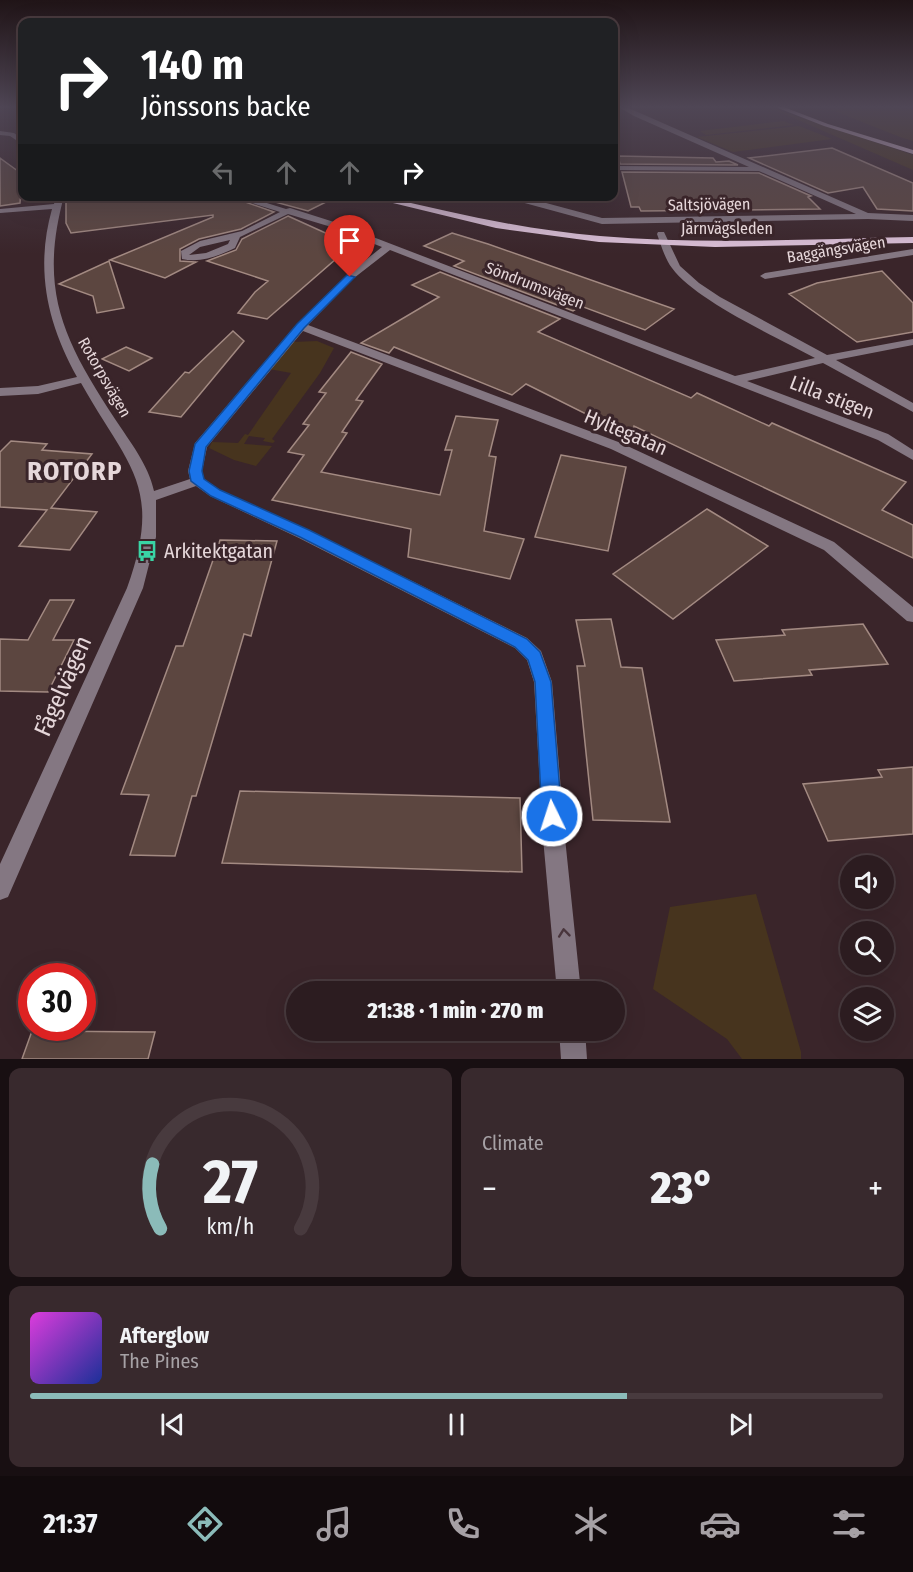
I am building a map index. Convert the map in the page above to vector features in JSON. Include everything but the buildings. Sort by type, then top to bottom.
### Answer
[{"type":"main road","name":"Järnvägsleden","points":[[390,201],[484,222],[599,239],[913,240]]},
{"type":"main road","name":"Järnvägsleden","points":[[722,234],[913,231]]},
{"type":"main road","name":"Järnvägsleden","points":[[663,239],[712,234]]},
{"type":"street","points":[[731,155],[868,216]]},
{"type":"street","points":[[618,168],[761,169]]},
{"type":"street","points":[[0,211],[58,201]]},
{"type":"street","name":"Rotorpsvägen","points":[[58,201],[49,231],[46,260],[47,289],[60,329],[83,379],[135,456],[148,498]]},
{"type":"street","name":"Söndrumsvägen","points":[[254,201],[290,210],[391,246],[734,380]]},
{"type":"street","name":"Saltsjövägen","points":[[528,201],[602,221],[868,216],[913,218]]},
{"type":"street","points":[[236,236],[232,246],[208,257],[197,259],[185,257],[184,253],[188,250],[208,240],[236,236],[290,210]]},
{"type":"street","points":[[663,239],[676,267],[716,299],[913,408]]},
{"type":"street","points":[[391,246],[379,251],[301,326],[200,446],[195,471],[198,481],[215,493],[304,534],[521,643],[535,656],[543,682],[554,838],[568,981]]},
{"type":"street","name":"Baggängsvägen","points":[[765,276],[913,252]]},
{"type":"street","name":"Hyltegatan","points":[[301,326],[616,446],[829,546],[913,616]]},
{"type":"street","points":[[734,380],[825,358],[913,342]]},
{"type":"street","points":[[0,392],[38,390],[83,379]]},
{"type":"street","name":"Lilla stigen","points":[[734,380],[883,437],[913,456]]},
{"type":"street","points":[[148,498],[198,481]]},
{"type":"street","name":"Fågelvägen","points":[[0,889],[135,588],[147,551],[150,524],[148,498]]},
{"type":"street","points":[[573,1041],[574,1059]]},
{"type":"shaded area","points":[[880,155],[913,155],[913,170]]},
{"type":"shaded area","points":[[317,341],[334,348],[320,373],[272,439],[275,441],[273,443],[263,441],[265,438],[249,436],[244,444],[272,446],[256,466],[234,460],[209,448],[212,442],[238,443],[245,434],[248,435],[291,373],[269,369],[293,342]]},
{"type":"shaded area","points":[[756,894],[801,1052],[801,1059],[742,1059],[727,1039],[653,989],[670,907]]},
{"type":"place","name":"Arkitektgatan","points":[[147,551]]},
{"type":"district","name":"ROTORP","points":[[75,471]]},
{"type":"route","points":[[350,277],[301,326],[200,446],[195,471],[198,481],[215,493],[304,534],[521,643],[535,656],[543,682],[552,816]]}]
